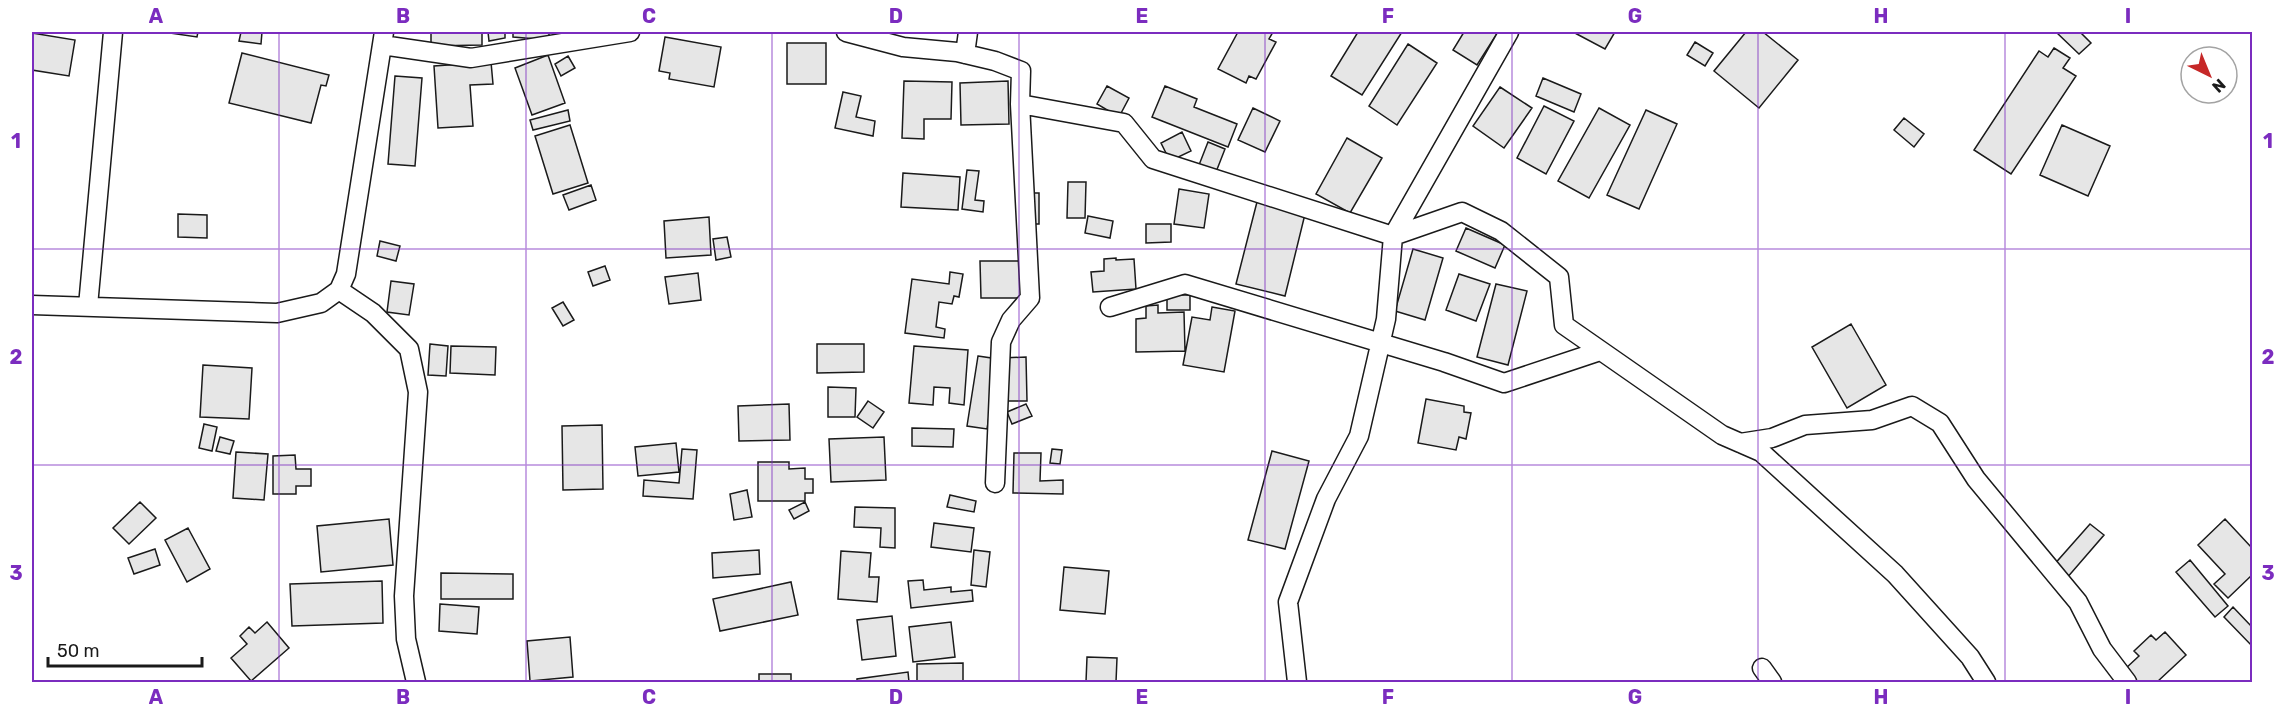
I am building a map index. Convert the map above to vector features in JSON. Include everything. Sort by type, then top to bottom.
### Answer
[{"type":"street","points":[[88,306],[113,32]]},
{"type":"street","points":[[32,305],[277,313],[321,303],[339,290],[346,274],[383,38],[471,58],[630,32]]},
{"type":"street","points":[[846,32],[903,47],[965,54],[995,61],[1021,71],[1020,104],[1030,298],[1011,320],[1002,342],[995,483]]},
{"type":"street","points":[[965,54],[968,32]]},
{"type":"street","points":[[1298,682],[1288,602],[1326,499],[1359,436],[1386,319],[1393,236],[1509,32]]},
{"type":"street","points":[[1020,104],[1124,123],[1153,159],[1393,236],[1462,212],[1501,231],[1559,277],[1564,326],[1722,435],[1761,452],[1895,574],[1970,657],[1986,682]]},
{"type":"street","points":[[1110,307],[1185,284],[1444,362],[1504,383],[1600,351]]},
{"type":"street","points":[[339,290],[373,313],[409,349],[418,392],[404,596],[406,639],[416,682]]},
{"type":"street","points":[[1740,443],[1772,438],[1805,425],[1872,420],[1912,406],[1940,423],[1976,479],[2078,602],[2102,649],[2127,682]]},
{"type":"building","points":[[163,32],[198,32],[197,37]]},
{"type":"building","points":[[241,32],[262,32],[261,44],[239,41]]},
{"type":"building","points":[[431,32],[482,32],[482,45],[431,46]]},
{"type":"building","points":[[488,32],[505,32],[505,38],[489,41]]},
{"type":"building","points":[[513,32],[549,32],[549,40],[513,37]]},
{"type":"building","points":[[1238,32],[1273,32],[1269,39],[1276,42],[1256,79],[1249,76],[1246,83],[1218,69]]},
{"type":"building","points":[[1358,32],[1402,32],[1362,95],[1331,76]]},
{"type":"building","points":[[1464,32],[1498,32],[1477,65],[1453,50]]},
{"type":"building","points":[[1573,32],[1615,32],[1605,49]]},
{"type":"building","points":[[1746,32],[1763,32],[1798,60],[1759,108],[1714,71]]},
{"type":"building","points":[[2056,32],[2080,32],[2091,43],[2079,54]]},
{"type":"building","points":[[32,33],[75,40],[69,76],[32,70]]},
{"type":"building","points":[[665,37],[721,47],[714,87],[669,79],[670,73],[659,71]]},
{"type":"building","points":[[1695,42],[1713,53],[1705,66],[1687,55]]},
{"type":"building","points":[[787,43],[826,43],[826,84],[787,84]]},
{"type":"building","points":[[1408,44],[1437,63],[1397,125],[1369,106]]},
{"type":"building","points":[[2054,48],[2070,58],[2063,68],[2076,76],[2011,174],[1974,150],[2039,51],[2048,57]]},
{"type":"building","points":[[242,53],[329,75],[326,86],[321,85],[311,123],[229,103]]},
{"type":"building","points":[[548,55],[565,103],[532,115],[515,68]]},
{"type":"building","points":[[568,56],[575,68],[561,76],[555,64]]},
{"type":"building","points":[[491,62],[493,84],[470,85],[473,126],[438,128],[434,66]]},
{"type":"building","points":[[395,76],[422,78],[415,166],[388,164]]},
{"type":"building","points":[[1543,78],[1581,94],[1574,112],[1536,96]]},
{"type":"building","points":[[904,81],[952,82],[951,119],[924,119],[924,139],[902,138]]},
{"type":"building","points":[[1008,81],[1009,124],[961,125],[960,83]]},
{"type":"building","points":[[1107,86],[1129,98],[1119,117],[1097,104]]},
{"type":"building","points":[[1165,86],[1197,99],[1194,107],[1237,124],[1228,147],[1152,117]]},
{"type":"building","points":[[1500,87],[1532,108],[1504,148],[1473,126]]},
{"type":"building","points":[[843,92],[861,96],[856,117],[875,121],[873,136],[835,128]]},
{"type":"building","points":[[1544,106],[1574,121],[1546,174],[1517,158]]},
{"type":"building","points":[[1253,108],[1280,121],[1265,152],[1238,140]]},
{"type":"building","points":[[1599,108],[1630,125],[1589,198],[1558,181]]},
{"type":"building","points":[[568,110],[570,121],[533,130],[530,120]]},
{"type":"building","points":[[1646,110],[1677,124],[1639,209],[1607,195]]},
{"type":"building","points":[[1904,118],[1924,134],[1914,147],[1894,130]]},
{"type":"building","points":[[570,125],[588,183],[553,194],[535,136]]},
{"type":"building","points":[[2062,125],[2110,146],[2088,196],[2040,175]]},
{"type":"building","points":[[1182,132],[1191,151],[1170,161],[1161,143]]},
{"type":"building","points":[[1347,138],[1382,158],[1350,213],[1316,194]]},
{"type":"building","points":[[1208,142],[1225,149],[1216,172],[1199,165]]},
{"type":"building","points":[[967,170],[979,171],[975,200],[984,201],[983,212],[962,209]]},
{"type":"building","points":[[903,173],[960,177],[958,210],[901,207]]},
{"type":"building","points":[[1068,182],[1086,182],[1085,218],[1067,218]]},
{"type":"building","points":[[591,185],[596,200],[569,210],[563,195]]},
{"type":"building","points":[[1179,189],[1209,194],[1204,228],[1174,224]]},
{"type":"building","points":[[1028,193],[1039,193],[1039,224],[1028,224]]},
{"type":"building","points":[[1258,198],[1306,210],[1285,296],[1236,284]]},
{"type":"building","points":[[178,214],[207,215],[207,238],[178,237]]},
{"type":"building","points":[[1088,216],[1113,221],[1110,238],[1085,233]]},
{"type":"building","points":[[709,217],[711,255],[666,258],[664,221]]},
{"type":"building","points":[[1146,224],[1171,224],[1171,242],[1146,243]]},
{"type":"building","points":[[1466,228],[1505,245],[1495,268],[1456,251]]},
{"type":"building","points":[[727,237],[731,257],[716,260],[713,239]]},
{"type":"building","points":[[380,241],[400,246],[396,261],[377,256]]},
{"type":"building","points":[[1413,249],[1443,258],[1425,320],[1395,311]]},
{"type":"building","points":[[1116,258],[1116,260],[1134,259],[1136,289],[1093,292],[1091,272],[1104,271],[1104,259]]},
{"type":"building","points":[[980,261],[1022,261],[1023,298],[981,298]]},
{"type":"building","points":[[605,266],[610,280],[593,286],[588,272]]},
{"type":"building","points":[[950,272],[963,274],[959,297],[954,296],[952,304],[939,302],[936,327],[945,329],[944,338],[905,333],[912,279],[949,284]]},
{"type":"building","points":[[698,273],[701,300],[669,304],[665,277]]},
{"type":"building","points":[[1459,274],[1490,284],[1476,321],[1446,310]]},
{"type":"building","points":[[391,281],[414,284],[409,315],[387,312]]},
{"type":"building","points":[[1496,284],[1527,291],[1508,365],[1477,357]]},
{"type":"building","points":[[1167,295],[1190,295],[1190,310],[1167,310]]},
{"type":"building","points":[[563,302],[574,320],[563,326],[552,308]]},
{"type":"building","points":[[1158,305],[1158,313],[1184,312],[1185,351],[1136,352],[1136,319],[1146,318],[1146,306]]},
{"type":"building","points":[[1212,307],[1235,311],[1224,372],[1183,365],[1192,317],[1210,320]]},
{"type":"building","points":[[1851,324],[1886,385],[1847,408],[1812,347]]},
{"type":"building","points":[[430,344],[448,346],[446,376],[428,375]]},
{"type":"building","points":[[817,344],[864,344],[864,372],[817,373]]},
{"type":"building","points":[[451,346],[496,347],[495,375],[450,373]]},
{"type":"building","points":[[914,346],[968,350],[964,405],[949,403],[950,388],[934,387],[933,405],[909,403]]},
{"type":"building","points":[[978,356],[998,359],[987,429],[967,426]]},
{"type":"building","points":[[1026,357],[1027,401],[1002,401],[1001,358]]},
{"type":"building","points":[[203,365],[252,368],[249,419],[200,417]]},
{"type":"building","points":[[828,387],[856,388],[855,417],[828,417]]},
{"type":"building","points":[[1426,399],[1464,406],[1464,412],[1471,413],[1466,439],[1459,437],[1456,450],[1418,443]]},
{"type":"building","points":[[868,401],[884,412],[873,428],[857,417]]},
{"type":"building","points":[[789,404],[790,440],[739,441],[738,406]]},
{"type":"building","points":[[1026,404],[1032,416],[1012,424],[1007,412]]},
{"type":"building","points":[[204,424],[217,427],[212,451],[199,448]]},
{"type":"building","points":[[602,425],[603,489],[563,490],[562,426]]},
{"type":"building","points":[[912,428],[954,429],[953,447],[912,446]]},
{"type":"building","points":[[220,437],[234,441],[230,454],[216,451]]},
{"type":"building","points":[[884,437],[886,480],[831,482],[829,439]]},
{"type":"building","points":[[676,443],[679,472],[638,476],[635,447]]},
{"type":"building","points":[[682,449],[697,450],[693,499],[643,496],[644,480],[679,483]]},
{"type":"building","points":[[1052,449],[1062,450],[1060,464],[1050,463]]},
{"type":"building","points":[[1272,451],[1309,461],[1285,549],[1248,540]]},
{"type":"building","points":[[236,452],[268,454],[264,500],[233,498]]},
{"type":"building","points":[[1014,453],[1041,453],[1040,481],[1063,480],[1063,494],[1013,493]]},
{"type":"building","points":[[295,455],[296,469],[311,469],[311,486],[296,486],[296,494],[273,494],[273,456]]},
{"type":"building","points":[[758,462],[789,462],[789,469],[805,468],[805,479],[813,479],[813,493],[805,493],[805,501],[758,501]]},
{"type":"building","points":[[747,490],[752,517],[734,520],[730,494]]},
{"type":"building","points":[[950,495],[976,501],[974,512],[947,507]]},
{"type":"building","points":[[140,502],[156,518],[129,544],[113,528]]},
{"type":"building","points":[[805,502],[809,511],[794,519],[789,510]]},
{"type":"building","points":[[855,507],[895,508],[895,548],[880,547],[881,528],[854,527]]},
{"type":"building","points":[[389,519],[393,565],[321,572],[317,526]]},
{"type":"building","points":[[2225,519],[2252,548],[2252,575],[2228,598],[2214,584],[2225,574],[2198,545]]},
{"type":"building","points":[[934,523],[974,528],[971,552],[931,547]]},
{"type":"building","points":[[2090,524],[2104,535],[2066,579],[2052,567]]},
{"type":"building","points":[[188,528],[210,569],[187,582],[165,540]]},
{"type":"building","points":[[155,549],[160,565],[134,574],[128,558]]},
{"type":"building","points":[[759,550],[760,574],[713,578],[712,553]]},
{"type":"building","points":[[974,550],[990,552],[986,587],[971,585]]},
{"type":"building","points":[[841,551],[871,553],[869,577],[879,577],[877,602],[838,599]]},
{"type":"building","points":[[2190,560],[2228,606],[2215,617],[2176,572]]},
{"type":"building","points":[[1064,567],[1109,571],[1105,614],[1060,610]]},
{"type":"building","points":[[441,573],[513,574],[513,599],[441,599]]},
{"type":"building","points":[[923,580],[924,590],[951,587],[951,592],[972,590],[973,601],[911,608],[908,581]]},
{"type":"building","points":[[382,581],[383,623],[292,626],[290,584]]},
{"type":"building","points":[[791,582],[798,615],[720,631],[713,599]]},
{"type":"building","points":[[440,604],[479,607],[477,634],[439,631]]},
{"type":"building","points":[[2233,607],[2252,627],[2252,646],[2224,617]]},
{"type":"building","points":[[892,616],[896,656],[862,660],[857,620]]},
{"type":"building","points":[[267,622],[289,648],[251,681],[231,658],[247,644],[240,636],[249,627],[255,633]]},
{"type":"building","points":[[951,622],[955,657],[913,662],[909,627]]},
{"type":"building","points":[[2165,632],[2186,655],[2157,682],[2137,682],[2125,669],[2139,656],[2134,651],[2151,635],[2156,640]]},
{"type":"building","points":[[570,637],[573,677],[530,681],[527,641]]},
{"type":"building","points":[[1087,657],[1117,658],[1116,682],[1086,682]]},
{"type":"building","points":[[963,663],[963,682],[917,682],[917,664]]},
{"type":"building","points":[[908,672],[909,682],[857,682],[857,679]]},
{"type":"building","points":[[759,674],[791,674],[791,682],[759,682]]}]
